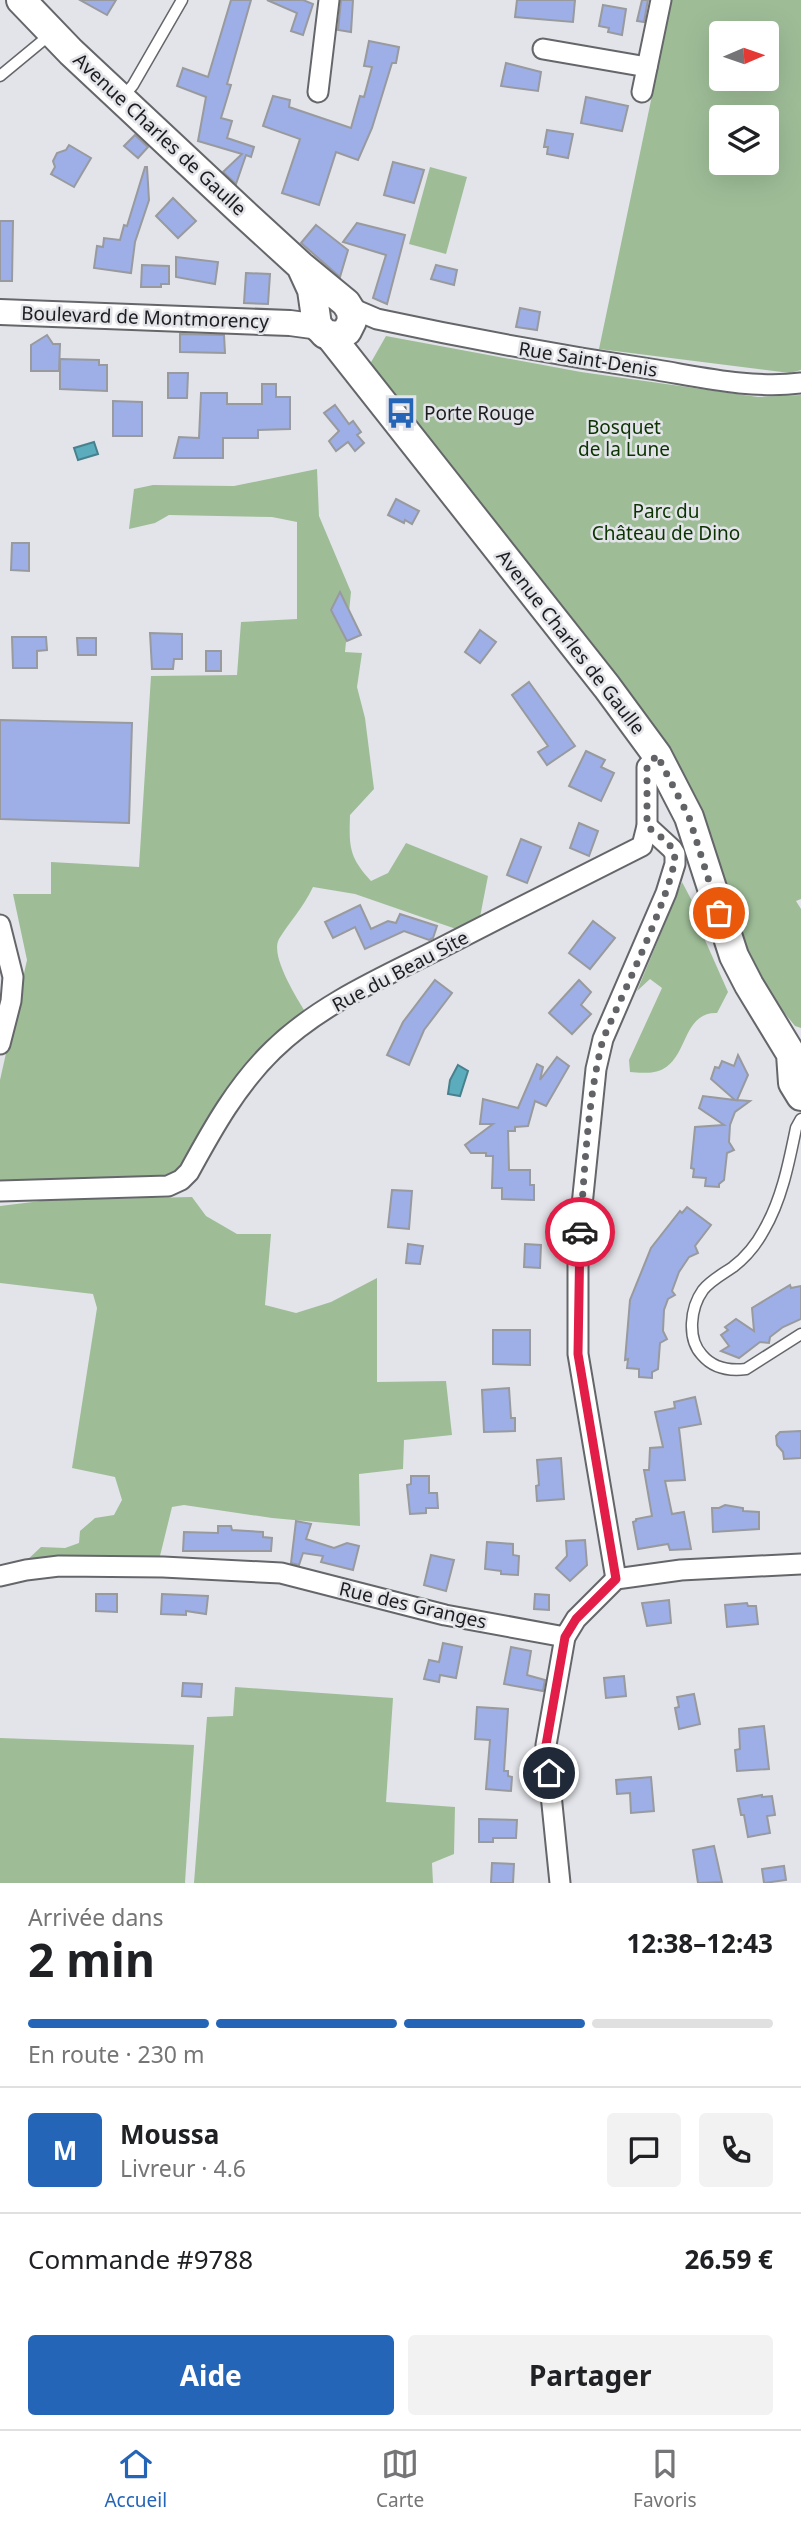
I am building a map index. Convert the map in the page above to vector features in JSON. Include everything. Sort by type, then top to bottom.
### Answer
[{"type":"main road","name":"Avenue Charles de Gaulle","points":[[21,0],[52,33],[301,267],[346,347],[350,360],[600,678],[657,755],[689,817],[734,956],[776,1029],[793,1043],[798,1057],[793,1083],[801,1096]]},
{"type":"street","points":[[318,92],[329,0]]},
{"type":"street","points":[[642,92],[661,0]]},
{"type":"street","points":[[543,49],[647,67]]},
{"type":"street","name":"Boulevard de Montmorency","points":[[0,312],[329,320]]},
{"type":"street","name":"Rue Saint-Denis","points":[[329,320],[377,319],[586,360],[762,385],[801,383]]},
{"type":"street","points":[[616,1579],[578,1354],[579,1244],[587,1149],[603,1039],[666,893],[675,864],[672,849],[647,826],[647,767],[657,755]]},
{"type":"street","name":"Rue du Beau Site","points":[[0,1191],[168,1186],[181,1180],[189,1172],[233,1097],[275,1048],[356,991],[642,846],[647,826]]},
{"type":"street","points":[[0,925],[13,977],[13,989],[0,1044]]},
{"type":"street","points":[[560,1883],[546,1745],[565,1637],[576,1619],[616,1579],[681,1570],[801,1564]]},
{"type":"street","name":"Rue des Granges","points":[[0,1576],[59,1566],[163,1567],[281,1573],[445,1615],[565,1637]]},
{"type":"lane","points":[[122,99],[133,85],[182,0]]},
{"type":"lane","points":[[0,76],[52,33]]},
{"type":"lane","points":[[801,1119],[796,1128],[774,1209],[764,1230],[744,1258],[709,1283],[702,1292],[695,1312],[692,1338],[696,1349],[711,1364],[736,1370],[746,1368],[801,1334]]},
{"type":"green space","points":[[672,0],[801,0],[801,370],[790,373],[599,349]]},
{"type":"green space","points":[[430,167],[467,177],[446,254],[409,244]]},
{"type":"green space","name":"Parc du Château de Dino","points":[[386,336],[581,372],[758,397],[801,395],[801,899],[796,901],[801,909],[801,1028],[795,1026],[765,989],[739,930],[697,798],[659,732],[370,364]]},
{"type":"green space","points":[[317,469],[319,516],[351,592],[345,652],[362,653],[357,687],[365,718],[374,789],[350,815],[350,844],[354,858],[371,881],[388,873],[406,843],[488,876],[480,917],[459,930],[355,894],[313,887],[279,939],[277,947],[282,969],[311,1021],[264,1051],[190,1161],[176,1173],[147,1178],[0,1183],[0,1080],[27,960],[13,894],[51,894],[51,862],[139,867],[151,676],[237,675],[241,622],[297,619],[297,522],[272,517],[169,515],[155,523],[129,529],[134,489],[153,485],[234,486]]},
{"type":"green space","points":[[682,882],[728,992],[717,1013],[706,1015],[692,1027],[671,1063],[656,1072],[630,1072],[629,1060],[662,988],[650,979],[637,991]]},
{"type":"green space","points":[[192,1197],[206,1216],[237,1234],[271,1234],[265,1305],[296,1313],[331,1302],[377,1278],[377,1382],[446,1381],[452,1435],[404,1440],[403,1469],[359,1474],[360,1526],[272,1518],[184,1505],[172,1507],[160,1556],[25,1562],[41,1547],[65,1548],[79,1543],[80,1531],[95,1518],[114,1515],[122,1500],[115,1477],[72,1468],[97,1308],[93,1294],[0,1283],[0,1206],[49,1200]]},
{"type":"green space","points":[[235,1687],[393,1698],[386,1802],[455,1807],[454,1854],[432,1863],[433,1883],[194,1883],[207,1717],[233,1716]]},
{"type":"green space","points":[[0,1738],[194,1745],[185,1883],[0,1883]]},
{"type":"water","points":[[94,442],[98,454],[78,460],[74,448]]},
{"type":"water","points":[[458,1065],[468,1071],[460,1096],[448,1094],[450,1080]]},
{"type":"building","points":[[80,0],[116,0],[107,15]]},
{"type":"building","points":[[231,0],[251,0],[227,84],[231,85],[221,118],[232,121],[227,138],[254,147],[251,157],[246,155],[236,184],[223,172],[242,154],[198,141],[206,97],[177,86],[183,68],[208,77]]},
{"type":"building","points":[[267,0],[303,0],[313,4],[303,35],[291,31],[297,13]]},
{"type":"building","points":[[341,0],[353,0],[351,32],[338,30]]},
{"type":"building","points":[[517,0],[575,0],[573,22],[515,17]]},
{"type":"building","points":[[642,0],[648,0],[644,22],[637,21]]},
{"type":"building","points":[[603,5],[626,9],[622,35],[608,32],[609,28],[599,26]]},
{"type":"building","points":[[369,41],[399,47],[396,63],[392,63],[372,128],[358,160],[336,152],[319,205],[282,193],[300,139],[263,126],[273,96],[290,100],[289,107],[351,128],[360,96],[364,97],[372,67],[364,66]]},
{"type":"building","points":[[506,63],[541,72],[538,91],[501,86]]},
{"type":"building","points":[[586,97],[628,106],[622,131],[581,123]]},
{"type":"building","points":[[547,130],[573,134],[568,158],[547,154],[548,147],[544,147]]},
{"type":"building","points":[[135,135],[148,147],[138,158],[124,146]]},
{"type":"building","points":[[69,145],[91,158],[74,187],[51,174],[57,153],[66,150]]},
{"type":"building","points":[[393,162],[424,170],[414,203],[384,195]]},
{"type":"building","points":[[145,167],[149,200],[135,242],[131,273],[94,268],[97,246],[103,247],[104,238],[120,240]]},
{"type":"building","points":[[173,198],[196,221],[178,238],[156,216]]},
{"type":"building","points":[[0,221],[13,221],[12,281],[0,281]]},
{"type":"building","points":[[357,223],[405,235],[387,304],[373,298],[386,255],[343,242]]},
{"type":"building","points":[[316,225],[348,250],[340,277],[301,243]]},
{"type":"building","points":[[176,257],[218,262],[215,284],[176,277]]},
{"type":"building","points":[[142,265],[169,266],[169,284],[161,284],[161,287],[141,287]]},
{"type":"building","points":[[436,265],[457,270],[454,285],[431,279]]},
{"type":"building","points":[[246,273],[270,274],[268,304],[244,303]]},
{"type":"building","points":[[520,308],[540,312],[537,330],[516,327]]},
{"type":"building","points":[[180,334],[224,335],[225,353],[180,352]]},
{"type":"building","points":[[47,335],[53,344],[60,344],[59,371],[31,371],[31,345]]},
{"type":"building","points":[[60,359],[99,360],[99,365],[107,365],[107,391],[60,389]]},
{"type":"building","points":[[168,373],[188,373],[187,398],[168,398]]},
{"type":"building","points":[[262,384],[276,384],[276,397],[290,397],[290,429],[258,430],[258,438],[223,438],[223,458],[174,458],[179,437],[199,438],[201,393],[227,393],[227,404],[262,404]]},
{"type":"building","points":[[113,401],[142,402],[142,436],[113,436]]},
{"type":"building","points":[[335,405],[349,424],[353,421],[361,432],[357,435],[364,443],[355,451],[348,442],[336,451],[329,441],[339,431],[324,413]]},
{"type":"building","points":[[396,499],[419,511],[412,524],[388,515]]},
{"type":"building","points":[[12,543],[29,543],[29,571],[11,570]]},
{"type":"building","points":[[340,592],[361,635],[347,641],[331,610]]},
{"type":"building","points":[[480,630],[496,642],[480,663],[465,652]]},
{"type":"building","points":[[150,633],[182,634],[182,659],[174,659],[173,669],[152,669]]},
{"type":"building","points":[[12,637],[46,637],[47,650],[37,651],[37,668],[13,668]]},
{"type":"building","points":[[77,638],[96,638],[96,655],[78,655]]},
{"type":"building","points":[[206,651],[221,651],[221,671],[206,671]]},
{"type":"building","points":[[529,682],[575,746],[547,765],[538,752],[548,746],[512,695]]},
{"type":"building","points":[[0,720],[132,723],[129,823],[0,819]]},
{"type":"building","points":[[586,751],[605,760],[601,767],[614,773],[601,801],[569,786]]},
{"type":"building","points":[[579,823],[598,831],[589,856],[570,848]]},
{"type":"building","points":[[521,839],[541,847],[527,883],[507,875]]},
{"type":"building","points":[[360,905],[371,929],[388,921],[396,923],[400,914],[437,926],[433,938],[429,940],[404,931],[365,949],[355,927],[333,938],[325,922]]},
{"type":"building","points":[[593,921],[615,938],[590,969],[569,953]]},
{"type":"building","points":[[435,980],[452,993],[424,1030],[409,1065],[387,1055],[403,1022]]},
{"type":"building","points":[[579,980],[591,992],[581,1005],[591,1014],[572,1034],[549,1013]]},
{"type":"building","points":[[738,1055],[748,1075],[737,1100],[750,1101],[735,1112],[730,1125],[729,1142],[734,1150],[727,1153],[724,1180],[719,1187],[705,1186],[706,1178],[693,1177],[694,1169],[691,1168],[695,1127],[724,1125],[699,1108],[703,1096],[735,1100],[711,1079],[715,1067],[719,1068],[722,1061],[734,1066]]},
{"type":"building","points":[[557,1057],[569,1066],[546,1106],[535,1101],[528,1126],[515,1127],[515,1131],[508,1131],[509,1170],[530,1170],[534,1200],[502,1199],[502,1188],[492,1188],[493,1156],[471,1153],[465,1145],[493,1124],[480,1124],[483,1099],[518,1108],[537,1064],[543,1067],[540,1080]]},
{"type":"building","points":[[392,1190],[412,1191],[409,1229],[388,1227]]},
{"type":"building","points":[[687,1207],[711,1225],[695,1246],[698,1253],[689,1257],[679,1272],[672,1291],[675,1295],[668,1299],[664,1310],[663,1331],[667,1339],[660,1343],[658,1369],[652,1372],[652,1378],[639,1377],[639,1369],[627,1368],[628,1359],[625,1360],[630,1300],[651,1248],[680,1211],[682,1213]]},
{"type":"building","points":[[408,1244],[423,1246],[420,1264],[406,1263]]},
{"type":"building","points":[[525,1244],[541,1245],[540,1268],[524,1267]]},
{"type":"building","points":[[790,1285],[791,1288],[801,1286],[801,1319],[783,1327],[770,1337],[769,1343],[760,1342],[739,1358],[721,1351],[729,1346],[721,1335],[728,1330],[725,1327],[736,1319],[754,1331],[752,1308]]},
{"type":"building","points":[[493,1330],[530,1330],[530,1365],[493,1364]]},
{"type":"building","points":[[509,1388],[511,1418],[515,1418],[515,1431],[484,1432],[482,1390]]},
{"type":"building","points":[[695,1397],[701,1424],[679,1428],[685,1480],[665,1481],[672,1514],[684,1512],[691,1549],[670,1550],[668,1544],[638,1549],[633,1522],[652,1516],[644,1470],[649,1470],[650,1448],[663,1447],[655,1412],[675,1408],[674,1402]]},
{"type":"building","points":[[801,1431],[801,1458],[784,1459],[776,1436],[780,1432]]},
{"type":"building","points":[[561,1458],[564,1499],[537,1501],[537,1460]]},
{"type":"building","points":[[411,1476],[429,1476],[429,1493],[437,1493],[438,1508],[426,1508],[426,1513],[410,1514],[407,1485],[411,1484]]},
{"type":"building","points":[[725,1505],[743,1508],[743,1511],[759,1512],[759,1529],[713,1532],[712,1508]]},
{"type":"building","points":[[296,1521],[311,1524],[306,1539],[334,1548],[347,1543],[359,1546],[353,1570],[321,1562],[323,1556],[303,1553],[299,1565],[291,1563]]},
{"type":"building","points":[[218,1526],[231,1526],[232,1530],[263,1532],[263,1537],[272,1538],[271,1551],[183,1551],[184,1532],[218,1533]]},
{"type":"building","points":[[585,1540],[587,1565],[570,1581],[556,1568],[567,1556],[566,1541]]},
{"type":"building","points":[[487,1542],[513,1544],[513,1555],[519,1556],[518,1575],[485,1569]]},
{"type":"building","points":[[431,1555],[454,1560],[446,1591],[424,1585]]},
{"type":"building","points":[[96,1594],[117,1594],[117,1612],[96,1611]]},
{"type":"building","points":[[162,1594],[208,1596],[206,1614],[186,1611],[186,1615],[161,1614]]},
{"type":"building","points":[[535,1594],[549,1595],[549,1610],[534,1609]]},
{"type":"building","points":[[669,1600],[671,1623],[647,1626],[642,1603]]},
{"type":"building","points":[[747,1603],[748,1606],[756,1606],[758,1624],[727,1627],[725,1605]]},
{"type":"building","points":[[443,1643],[462,1647],[456,1678],[440,1675],[439,1682],[424,1679],[429,1660],[439,1662]]},
{"type":"building","points":[[511,1647],[531,1651],[527,1675],[545,1680],[543,1691],[504,1684]]},
{"type":"building","points":[[624,1676],[626,1696],[606,1698],[604,1678]]},
{"type":"building","points":[[183,1683],[202,1684],[201,1697],[182,1696]]},
{"type":"building","points":[[694,1694],[700,1724],[679,1729],[675,1708],[679,1707],[677,1697]]},
{"type":"building","points":[[477,1707],[508,1709],[504,1771],[508,1771],[508,1776],[512,1777],[511,1791],[486,1789],[490,1740],[475,1739]]},
{"type":"building","points":[[764,1726],[769,1769],[737,1771],[735,1750],[740,1749],[739,1729]]},
{"type":"building","points":[[651,1777],[654,1811],[631,1813],[630,1793],[617,1794],[616,1780]]},
{"type":"building","points":[[772,1796],[775,1815],[767,1816],[770,1833],[748,1837],[738,1799]]},
{"type":"building","points":[[479,1819],[517,1820],[516,1838],[493,1838],[493,1842],[479,1842]]},
{"type":"building","points":[[714,1846],[722,1882],[698,1883],[693,1850]]},
{"type":"building","points":[[492,1863],[514,1864],[513,1883],[491,1883]]},
{"type":"building","points":[[784,1866],[786,1880],[764,1883],[762,1869]]},
{"type":"way so far","points":[[580,1232],[596,1069],[603,1039],[666,893],[675,864],[672,849],[647,826],[647,767],[657,755],[689,817],[719,913]]},
{"type":"place","name":"Porte Rouge","points":[[401,413]]},
{"type":"route","points":[[549,1773],[546,1745],[565,1637],[576,1619],[616,1579],[578,1354],[580,1232]]},
{"type":"park label","name":"Bosquet de la Lune","points":[[624,438]]}]
